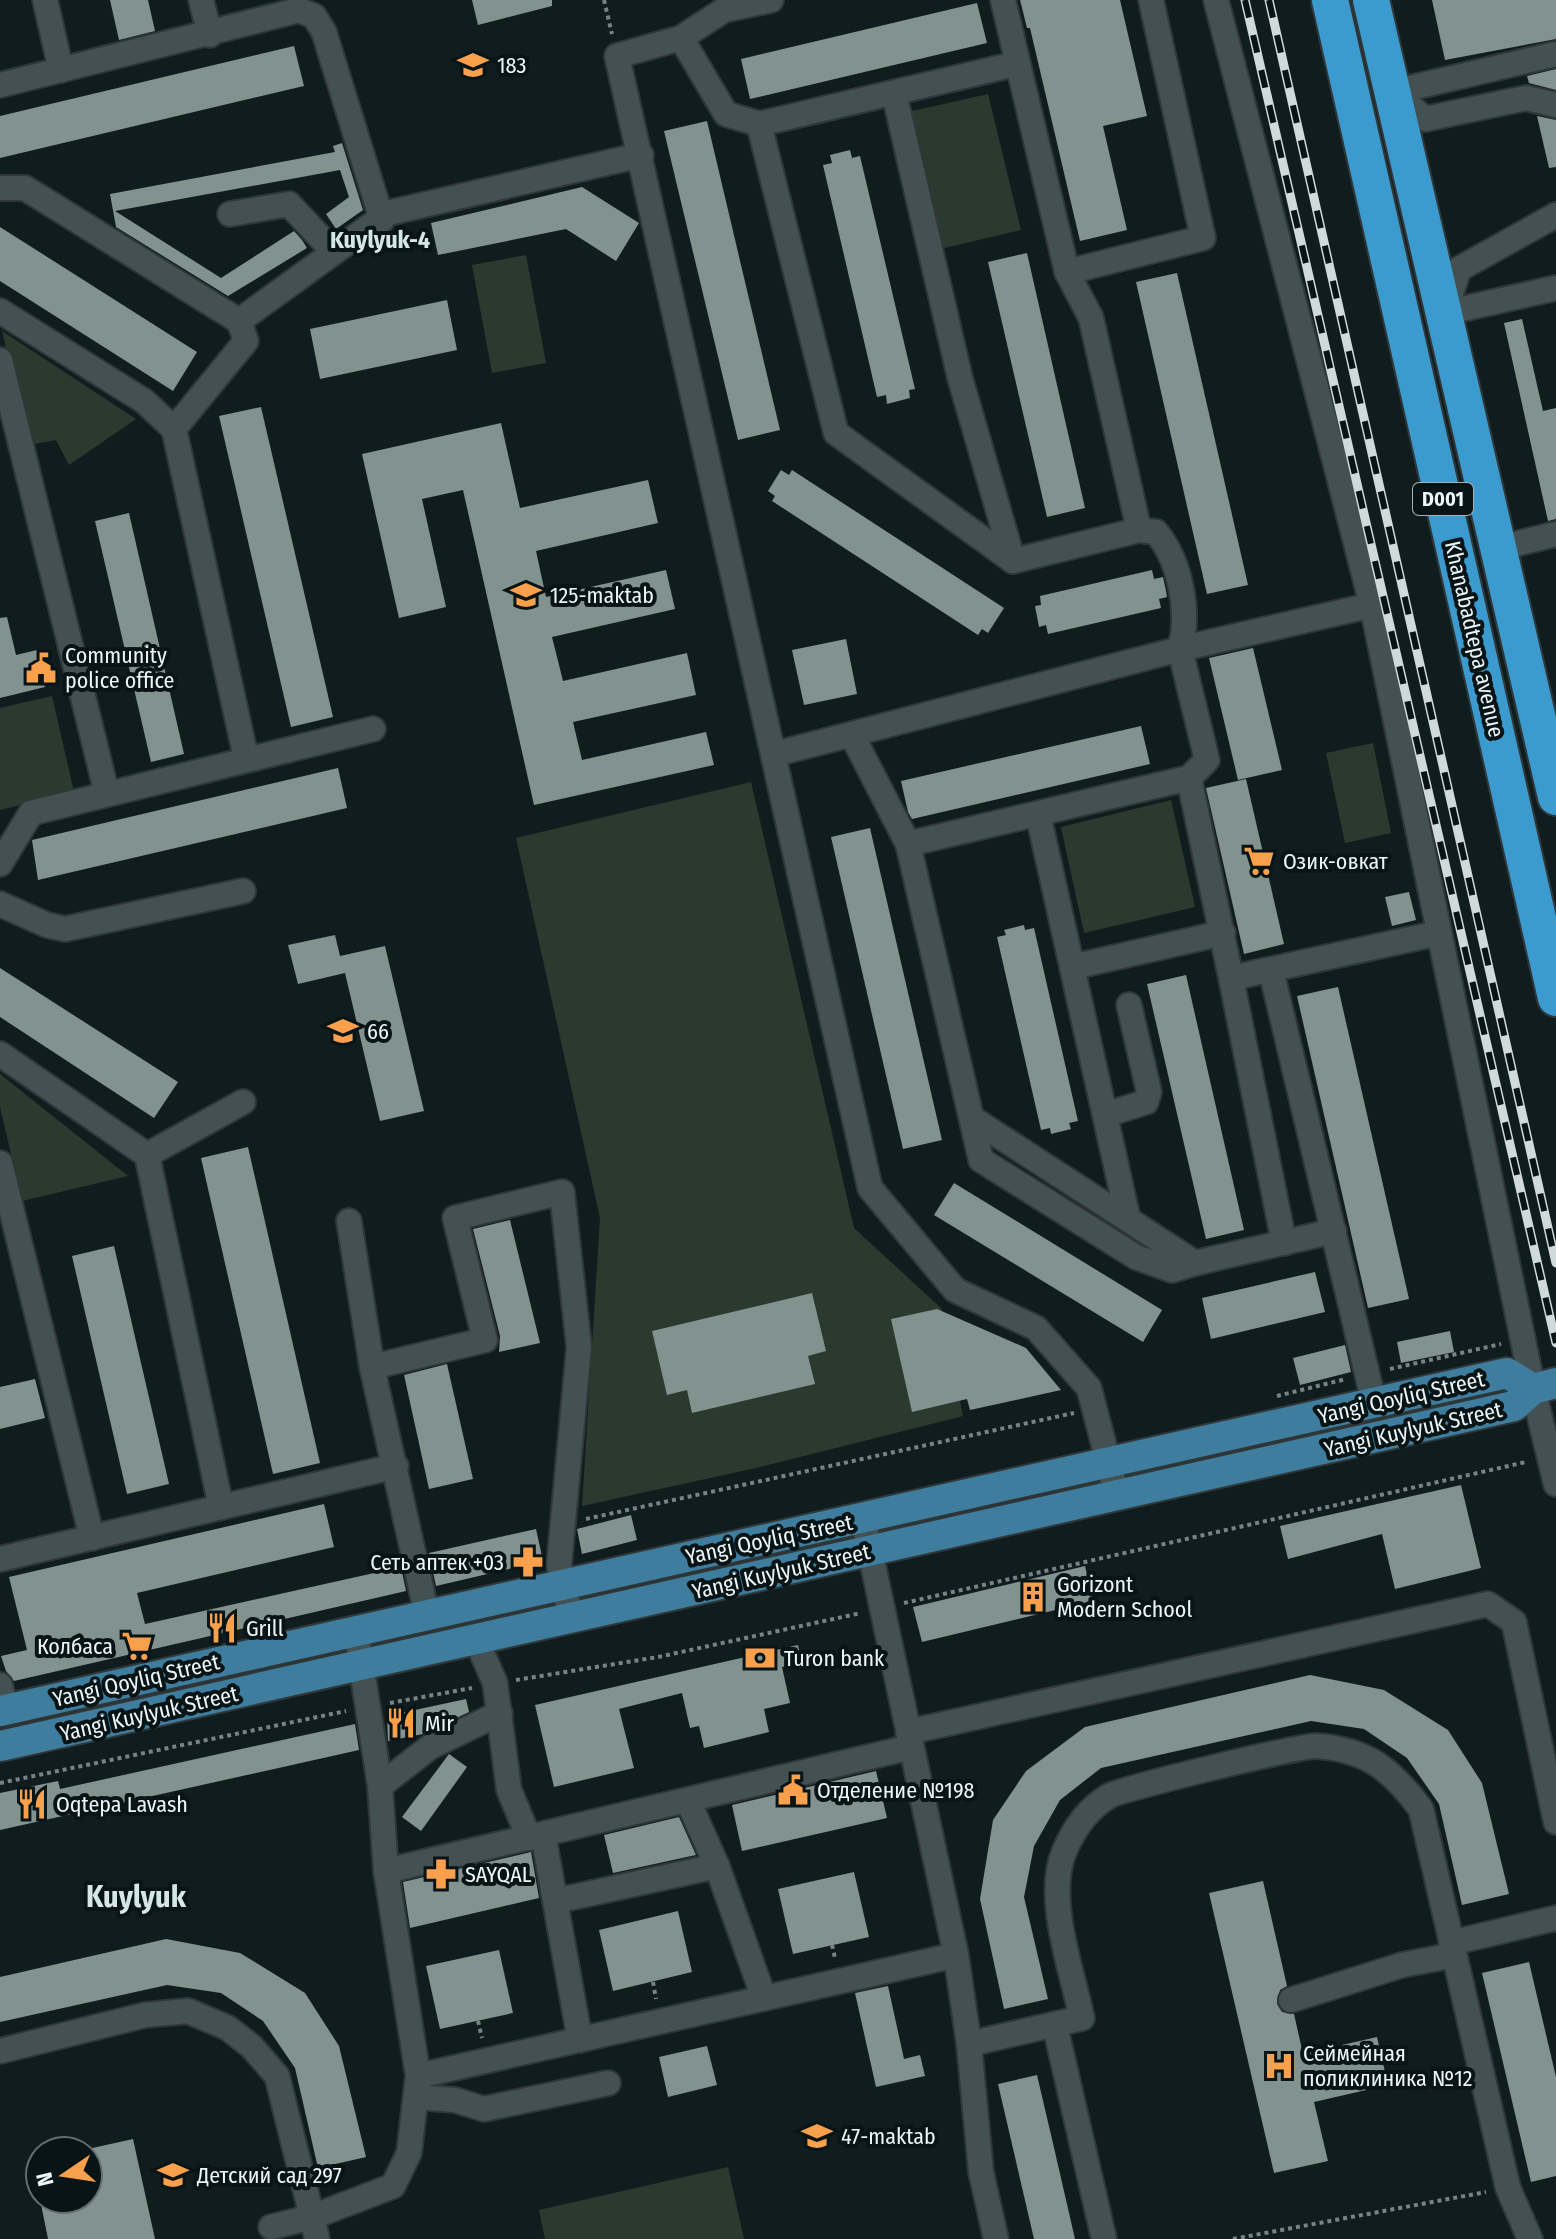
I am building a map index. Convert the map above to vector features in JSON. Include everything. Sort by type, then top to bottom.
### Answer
[{"type":"highway","name":"Khanabadtepa avenue","points":[[1330,0],[1556,998]]},
{"type":"highway","name":"Khanabadtepa avenue","points":[[1371,0],[1499,548],[1550,748],[1556,797]]},
{"type":"main road","name":"Yangi Qoyliq Street","points":[[2,1702],[356,1631],[1109,1462],[1371,1388],[1507,1373],[1544,1386]]},
{"type":"main road","name":"Yangi Kuylyuk Street","points":[[0,1746],[1514,1406],[1544,1386]]},
{"type":"street","points":[[45,0],[61,70]]},
{"type":"street","points":[[201,0],[210,35]]},
{"type":"street","points":[[771,0],[724,10],[681,38],[617,56],[870,1188],[955,1290],[1036,1328],[1089,1388],[1117,1495]]},
{"type":"street","points":[[1003,0],[1067,272],[1091,318],[1139,530]]},
{"type":"street","points":[[1067,272],[1203,238],[1151,0]]},
{"type":"street","points":[[1216,0],[1372,605],[1439,933],[1544,1386],[1556,1484]]},
{"type":"street","points":[[0,85],[210,35],[299,10],[314,16],[324,32],[382,220]]},
{"type":"street","points":[[681,38],[726,114],[759,124],[1016,64]]},
{"type":"street","points":[[1393,92],[1556,54]]},
{"type":"street","points":[[1393,92],[1425,119],[1526,98],[1556,105]]},
{"type":"street","points":[[894,93],[960,378],[1013,561]]},
{"type":"street","points":[[759,124],[836,433],[1013,561],[1139,530],[1156,532],[1172,558],[1183,608],[1184,634],[1180,649],[1207,760],[1189,778],[908,844]]},
{"type":"street","points":[[239,321],[388,213],[641,155]]},
{"type":"street","points":[[0,188],[25,188],[239,321],[246,341],[174,429]]},
{"type":"street","points":[[230,214],[289,204],[334,252]]},
{"type":"street","points":[[1444,313],[1459,269],[1556,215]]},
{"type":"street","points":[[1444,313],[1556,288]]},
{"type":"street","points":[[0,311],[144,401],[174,429],[246,758]]},
{"type":"street","points":[[0,360],[107,794]]},
{"type":"street","points":[[1499,548],[1556,534]]},
{"type":"street","points":[[775,754],[1180,649],[1372,605]]},
{"type":"street","points":[[0,864],[31,813],[373,729]]},
{"type":"street","points":[[852,735],[908,844],[981,1160],[1136,1257],[1172,1270],[1334,1231]]},
{"type":"street","points":[[1189,778],[1284,1243]]},
{"type":"street","points":[[1038,814],[1128,1219]]},
{"type":"street","points":[[0,904],[24,917],[65,929],[243,891]]},
{"type":"street","points":[[1072,967],[1223,933]]},
{"type":"street","points":[[1231,978],[1439,933]]},
{"type":"street","points":[[1271,970],[1371,1388]]},
{"type":"street","points":[[1105,1115],[1146,1102],[1149,1092],[1129,1005]]},
{"type":"street","points":[[0,1054],[147,1155],[221,1507]]},
{"type":"street","points":[[147,1155],[243,1102]]},
{"type":"street","points":[[973,1119],[1195,1263]]},
{"type":"street","points":[[0,1163],[92,1538]]},
{"type":"street","points":[[372,1367],[485,1340],[455,1218],[562,1192],[579,1347],[559,1565],[571,1618]]},
{"type":"street","points":[[349,1221],[372,1367],[427,1615]]},
{"type":"street","points":[[0,1559],[396,1466]]},
{"type":"street","points":[[863,1518],[956,1955],[969,2044],[981,2172],[996,2239]]},
{"type":"street","points":[[386,1871],[688,1801],[910,1739],[1488,1604],[1514,1622],[1556,1822]]},
{"type":"street","points":[[271,2227],[314,2228],[393,2186],[409,2153],[417,2087],[386,1871],[370,1707],[356,1631]]},
{"type":"street","points":[[476,1639],[495,1683],[509,1790],[536,1836],[555,1901],[580,2040]]},
{"type":"street","points":[[380,1786],[430,1747],[500,1713]]},
{"type":"street","points":[[969,2044],[1082,2018],[1056,1896],[1063,1854],[1082,1818],[1111,1794],[1314,1746],[1355,1754],[1392,1771],[1421,1809],[1508,2188],[1530,2239]]},
{"type":"street","points":[[688,1801],[717,1866],[764,1998]]},
{"type":"street","points":[[555,1901],[717,1866]]},
{"type":"street","points":[[1291,2000],[1556,1918]]},
{"type":"street","points":[[417,2087],[580,2040],[956,1955]]},
{"type":"street","points":[[0,2051],[145,2015],[188,2011],[228,2028],[252,2047],[277,2076],[314,2228]]},
{"type":"street","points":[[1055,2026],[1104,2239]]},
{"type":"street","points":[[417,2087],[484,2109],[608,2083]]},
{"type":"path","points":[[604,0],[617,56]]},
{"type":"path","points":[[1266,1398],[1371,1388],[1501,1344]]},
{"type":"path","points":[[573,1522],[1096,1409]]},
{"type":"path","points":[[0,1783],[495,1683],[658,1657],[1526,1462]]},
{"type":"path","points":[[1233,2239],[1508,2188]]},
{"type":"green space","points":[[988,94],[1021,230],[940,249],[908,112]]},
{"type":"green space","points":[[526,255],[546,363],[492,373],[472,265]]},
{"type":"green space","points":[[2,331],[136,419],[69,465],[56,440],[29,445]]},
{"type":"green space","points":[[52,696],[74,792],[0,810],[0,708]]},
{"type":"green space","points":[[1373,743],[1391,833],[1345,843],[1326,753]]},
{"type":"green space","points":[[751,782],[854,1228],[941,1308],[963,1416],[756,1468],[582,1506],[600,1218],[516,838]]},
{"type":"green space","points":[[1171,800],[1195,907],[1084,933],[1061,827]]},
{"type":"green space","points":[[0,1074],[128,1176],[22,1201],[0,1107]]},
{"type":"green space","points":[[728,2167],[744,2239],[545,2239],[539,2210]]},
{"type":"building","points":[[110,0],[148,0],[155,31],[119,40]]},
{"type":"building","points":[[472,0],[552,0],[552,6],[478,25]]},
{"type":"building","points":[[1020,0],[1120,0],[1147,116],[1103,126],[1127,230],[1080,241],[1030,28],[1027,28]]},
{"type":"building","points":[[1432,0],[1556,0],[1556,39],[1445,60]]},
{"type":"building","points":[[977,3],[987,43],[750,99],[741,59]]},
{"type":"building","points":[[294,46],[304,86],[0,158],[0,116]]},
{"type":"building","points":[[1556,69],[1556,90],[1529,83],[1527,76]]},
{"type":"building","points":[[1537,116],[1556,120],[1556,167],[1549,168]]},
{"type":"building","points":[[707,121],[780,430],[738,440],[664,131]]},
{"type":"building","points":[[342,143],[363,210],[336,229],[326,214],[349,197],[340,170],[115,211],[221,278],[294,231],[302,240],[307,248],[228,296],[116,227],[110,194],[335,152],[333,146]]},
{"type":"building","points":[[850,150],[852,158],[860,156],[915,389],[909,390],[910,398],[887,404],[886,395],[877,397],[823,165],[832,163],[830,155]]},
{"type":"building","points":[[582,187],[639,223],[616,261],[566,229],[438,255],[431,223]]},
{"type":"building","points":[[0,227],[197,352],[173,391],[0,281]]},
{"type":"building","points":[[1027,253],[1085,508],[1047,517],[988,262]]},
{"type":"building","points":[[1177,273],[1248,585],[1207,594],[1136,282]]},
{"type":"building","points":[[447,300],[457,350],[320,379],[310,329]]},
{"type":"building","points":[[1522,319],[1543,411],[1556,408],[1556,519],[1548,521],[1504,323]]},
{"type":"building","points":[[261,407],[333,717],[291,727],[219,416]]},
{"type":"building","points":[[501,423],[520,508],[648,480],[658,523],[536,551],[546,597],[666,570],[675,609],[552,637],[563,681],[687,653],[696,695],[573,722],[582,760],[706,732],[714,765],[534,805],[463,490],[422,499],[446,607],[399,618],[362,454]]},
{"type":"building","points":[[781,470],[789,475],[792,470],[1004,608],[988,633],[982,629],[978,635],[772,501],[775,496],[768,491]]},
{"type":"building","points":[[129,513],[184,754],[151,762],[95,521]]},
{"type":"building","points":[[1152,570],[1154,579],[1163,577],[1167,597],[1159,599],[1161,608],[1048,634],[1046,625],[1039,627],[1035,606],[1041,605],[1040,596]]},
{"type":"building","points":[[7,617],[16,655],[37,650],[45,687],[0,698],[0,618]]},
{"type":"building","points":[[846,639],[857,694],[804,705],[792,650]]},
{"type":"building","points":[[1253,648],[1282,770],[1238,780],[1209,658]]},
{"type":"building","points":[[1141,726],[1150,764],[912,819],[908,812],[901,781]]},
{"type":"building","points":[[338,768],[347,808],[38,880],[32,840]]},
{"type":"building","points":[[1246,779],[1284,944],[1244,954],[1206,788]]},
{"type":"building","points":[[870,828],[942,1140],[903,1149],[831,837]]},
{"type":"building","points":[[1409,892],[1416,920],[1392,926],[1385,897]]},
{"type":"building","points":[[1024,925],[1025,930],[1034,928],[1078,1121],[1069,1123],[1071,1129],[1051,1134],[1050,1128],[1041,1130],[997,937],[1006,935],[1004,930]]},
{"type":"building","points":[[335,935],[340,956],[385,946],[424,1111],[380,1121],[345,973],[298,984],[288,945]]},
{"type":"building","points":[[0,968],[178,1082],[154,1118],[0,1017]]},
{"type":"building","points":[[1186,975],[1244,1230],[1206,1239],[1147,984]]},
{"type":"building","points":[[1338,987],[1409,1299],[1368,1308],[1297,996]]},
{"type":"building","points":[[248,1147],[320,1463],[273,1474],[201,1158]]},
{"type":"building","points":[[954,1183],[1162,1310],[1143,1342],[934,1215]]},
{"type":"building","points":[[510,1220],[540,1343],[499,1352],[500,1336],[473,1229]]},
{"type":"building","points":[[114,1246],[169,1484],[127,1494],[72,1256]]},
{"type":"building","points":[[1315,1272],[1325,1312],[1211,1339],[1202,1298]]},
{"type":"building","points":[[812,1293],[826,1351],[808,1356],[815,1384],[692,1413],[687,1390],[667,1395],[652,1331]]},
{"type":"building","points":[[937,1309],[1026,1348],[1061,1390],[970,1410],[967,1399],[912,1412],[891,1319]]},
{"type":"building","points":[[1450,1331],[1454,1352],[1401,1363],[1397,1342]]},
{"type":"building","points":[[1345,1345],[1351,1372],[1300,1385],[1293,1358]]},
{"type":"building","points":[[447,1364],[473,1479],[429,1489],[404,1375]]},
{"type":"building","points":[[35,1379],[45,1418],[0,1429],[0,1387]]},
{"type":"building","points":[[1461,1485],[1481,1568],[1395,1589],[1382,1534],[1288,1559],[1280,1526]]},
{"type":"building","points":[[324,1504],[334,1547],[137,1593],[145,1624],[401,1567],[406,1591],[14,1681],[6,1671],[1,1656],[27,1650],[9,1577]]},
{"type":"building","points":[[631,1515],[637,1540],[582,1554],[577,1529]]},
{"type":"building","points":[[536,1529],[543,1561],[436,1586],[429,1553]]},
{"type":"building","name":"Gorizont Modern School","points":[[1085,1566],[1093,1601],[922,1642],[913,1607]]},
{"type":"building","points":[[798,1645],[802,1663],[782,1667],[790,1703],[764,1709],[769,1732],[704,1748],[699,1726],[690,1728],[682,1693],[619,1709],[634,1768],[554,1787],[535,1705]]},
{"type":"building","points":[[1310,1675],[1384,1690],[1448,1730],[1482,1783],[1509,1894],[1462,1905],[1439,1804],[1407,1758],[1364,1729],[1311,1721],[1101,1768],[1060,1800],[1034,1846],[1024,1897],[1048,1999],[1004,2009],[980,1899],[993,1820],[1026,1771],[1085,1727]]},
{"type":"building","points":[[466,1699],[469,1712],[423,1734],[388,1741],[387,1716]]},
{"type":"building","points":[[355,1724],[359,1750],[0,1830],[0,1793],[58,1781],[60,1789]]},
{"type":"building","points":[[449,1754],[467,1767],[421,1831],[402,1817]]},
{"type":"building","points":[[876,1771],[887,1818],[742,1851],[732,1805]]},
{"type":"building","points":[[679,1817],[696,1855],[613,1873],[604,1835]]},
{"type":"building","points":[[531,1852],[539,1898],[410,1928],[403,1882]]},
{"type":"building","points":[[854,1872],[869,1937],[793,1954],[778,1889]]},
{"type":"building","points":[[1263,1881],[1287,1986],[1280,1990],[1277,2004],[1282,2012],[1294,2014],[1303,2054],[1377,2037],[1388,2085],[1314,2102],[1328,2161],[1274,2173],[1209,1893]]},
{"type":"building","points":[[678,1911],[692,1972],[613,1991],[599,1930]]},
{"type":"building","points":[[166,1939],[240,1953],[305,1993],[339,2046],[366,2157],[318,2168],[295,2068],[263,2021],[221,1993],[167,1985],[0,2022],[0,1977]]},
{"type":"building","points":[[499,1950],[513,2013],[440,2029],[426,1966]]},
{"type":"building","points":[[1529,1962],[1556,2077],[1556,2176],[1531,2182],[1482,1973]]},
{"type":"building","points":[[888,1986],[904,2059],[920,2055],[925,2076],[876,2087],[855,1993]]},
{"type":"building","points":[[707,2046],[717,2085],[668,2097],[659,2057]]},
{"type":"building","points":[[1037,2075],[1075,2239],[1034,2239],[998,2084]]},
{"type":"building","points":[[133,2139],[155,2239],[48,2239],[43,2215],[104,2215],[104,2145]]},
{"type":"railway","points":[[1245,0],[1556,1343]]},
{"type":"railway","points":[[1269,0],[1556,1263]]},
{"type":"place","name":"183","points":[[473,65]]},
{"type":"place","name":"125-maktab","points":[[526,595]]},
{"type":"place","name":"Community police office","points":[[41,668]]},
{"type":"place","name":"Озик-овкат","points":[[1259,861]]},
{"type":"place","name":"66","points":[[343,1031]]},
{"type":"place","name":"Сеть аптек +03","points":[[528,1562]]},
{"type":"place","name":"Gorizont Modern School","points":[[1033,1597]]},
{"type":"place","name":"Grill","points":[[222,1628]]},
{"type":"place","name":"Колбаса","points":[[137,1646]]},
{"type":"place","name":"Turon bank","points":[[760,1658]]},
{"type":"place","name":"Mir","points":[[401,1723]]},
{"type":"place","name":"Отделение №198","points":[[793,1790]]},
{"type":"place","name":"Oqtepa Lavash","points":[[32,1804]]},
{"type":"place","name":"SAYQAL","points":[[441,1874]]},
{"type":"place","name":"Сеймейная поликлиника №12","points":[[1279,2066]]},
{"type":"place","name":"47-maktab","points":[[817,2136]]},
{"type":"place","name":"Детский сад 297","points":[[173,2175]]},
{"type":"district","name":"Kuylyuk-4","points":[[380,240]]},
{"type":"district","name":"Kuylyuk","points":[[136,1897]]}]
